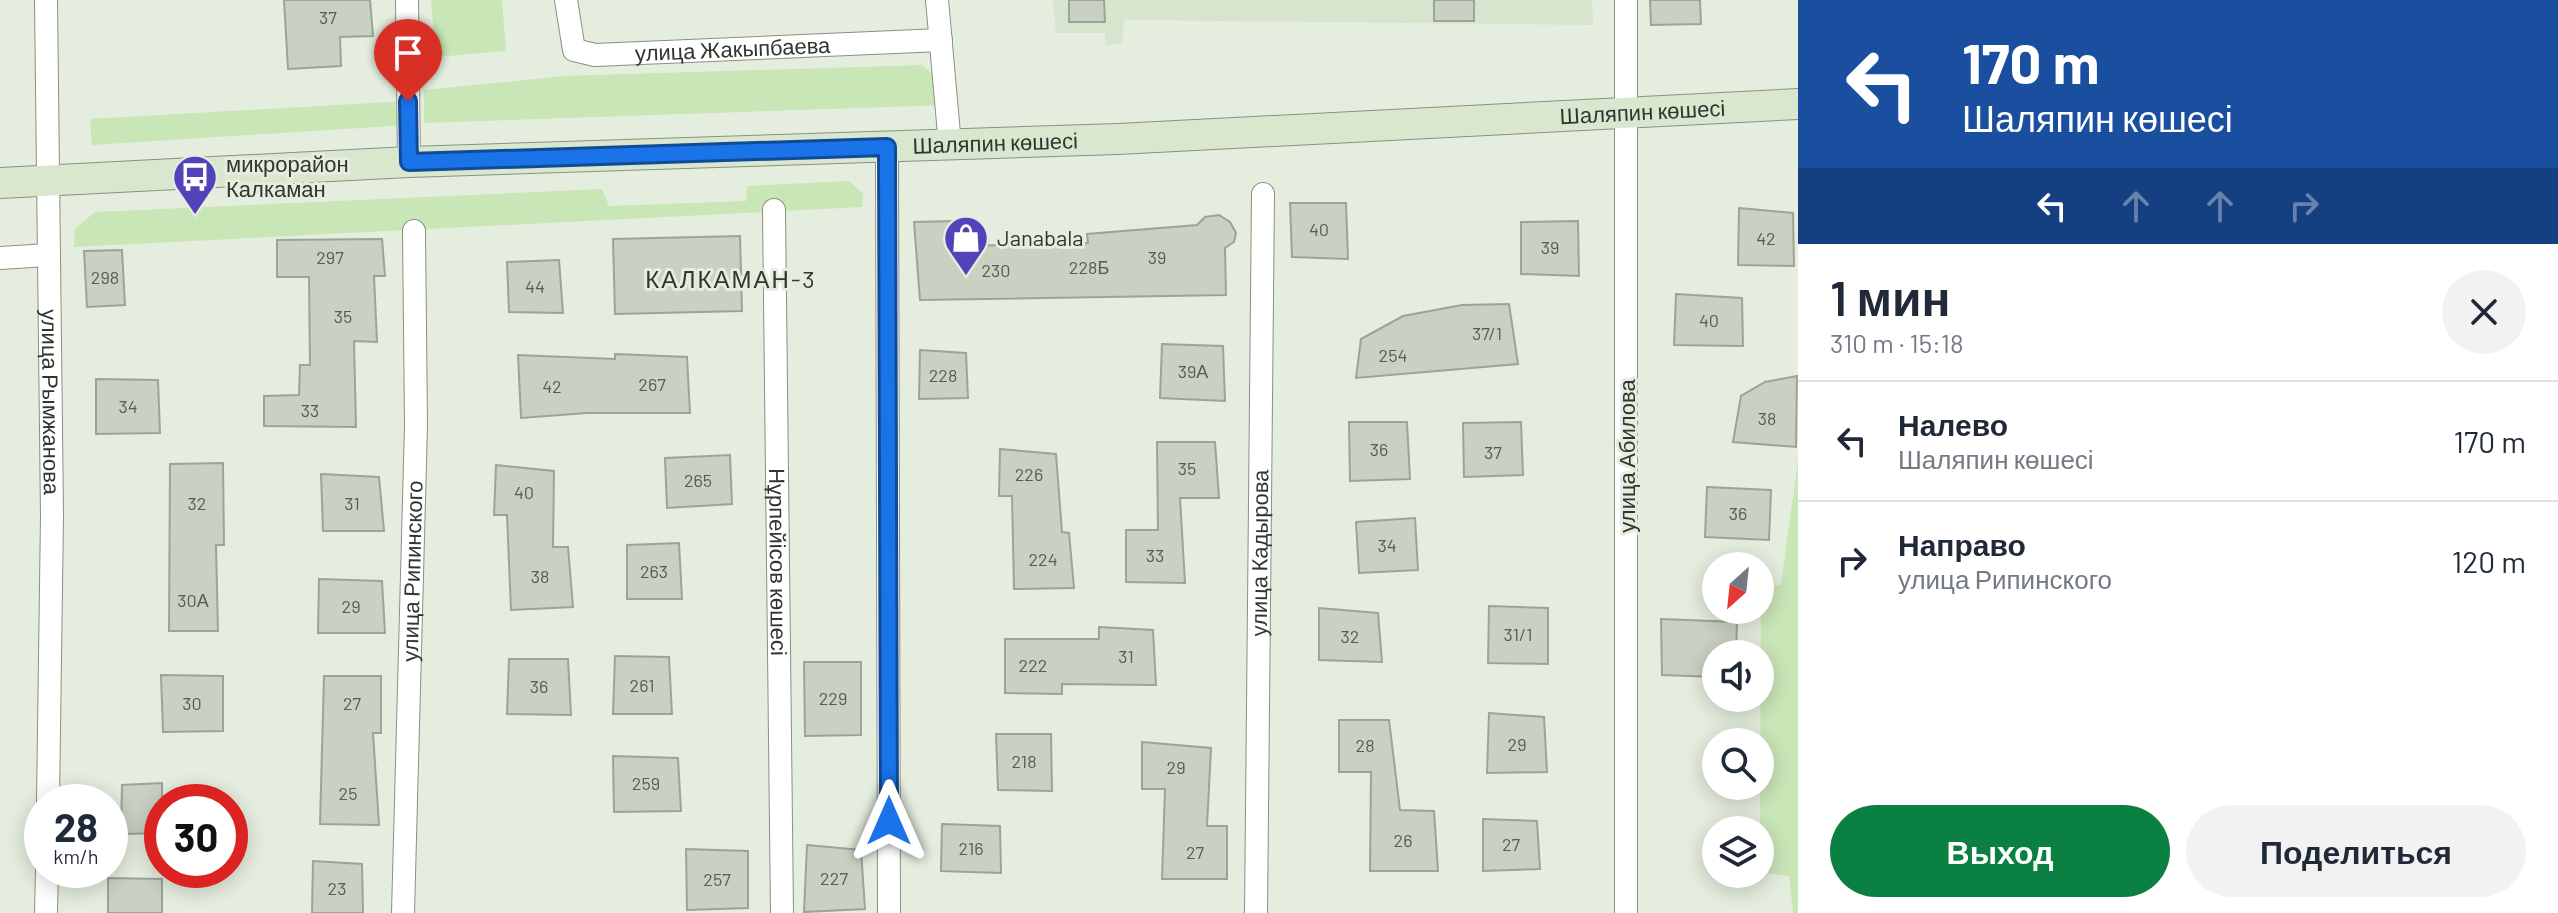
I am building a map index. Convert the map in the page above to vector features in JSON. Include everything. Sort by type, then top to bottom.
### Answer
[{"type":"main road","name":"Шаляпин көшесі","points":[[0,183],[409,162],[950,145],[1798,104]]},
{"type":"street","name":"улица Рымжанова","points":[[46,0],[52,515],[48,784]]},
{"type":"street","points":[[407,0],[409,162]]},
{"type":"street","name":"улица Жакыпбаева","points":[[566,0],[574,50],[595,55],[941,40]]},
{"type":"street","points":[[937,0],[950,145]]},
{"type":"street","name":"улица Абилова","points":[[1626,0],[1626,913]]},
{"type":"street","points":[[887,147],[889,913]]},
{"type":"street","name":"улица Кадырова","points":[[1256,913],[1263,194]]},
{"type":"street","name":"Нұрпейісов көшесі","points":[[774,210],[782,913]]},
{"type":"street","name":"улица Рипинского","points":[[403,913],[416,425],[414,231]]},
{"type":"street","points":[[0,258],[48,255]]},
{"type":"street","points":[[46,913],[47,888]]},
{"type":"shaded area","points":[[1053,0],[1592,0],[1593,25],[1124,20],[1122,44],[1106,45],[1105,33],[1056,33]]},
{"type":"green space","points":[[431,0],[502,0],[506,51],[436,57]]},
{"type":"green space","points":[[922,65],[943,84],[946,105],[424,123],[424,90],[565,76]]},
{"type":"green space","points":[[408,101],[408,125],[92,145],[90,119]]},
{"type":"green space","points":[[849,181],[863,194],[862,207],[74,247],[75,229],[95,212],[602,189],[609,206],[746,201],[747,186]]},
{"type":"green space","points":[[1798,460],[1798,913],[1793,913],[1789,876],[1774,874],[1774,816],[1760,816],[1760,800],[1774,800],[1774,728],[1761,728],[1761,712],[1774,712],[1774,640],[1761,640],[1761,624],[1774,624],[1774,585],[1781,585]]},
{"type":"building","points":[[284,0],[370,0],[373,36],[340,37],[341,66],[288,69]]},
{"type":"building","points":[[1069,0],[1104,0],[1105,22],[1069,22]]},
{"type":"building","points":[[1434,0],[1474,0],[1474,21],[1434,21]]},
{"type":"building","points":[[1650,0],[1700,0],[1701,24],[1651,25]]},
{"type":"building","points":[[1290,203],[1346,203],[1348,259],[1292,257]]},
{"type":"building","points":[[1739,208],[1793,213],[1794,266],[1738,265]]},
{"type":"building","points":[[1219,215],[1230,222],[1236,233],[1234,242],[1225,248],[1226,295],[920,300],[914,222],[956,221],[960,246],[1088,243],[1087,234],[1197,225],[1205,217]]},
{"type":"building","points":[[1578,221],[1579,276],[1521,274],[1521,222]]},
{"type":"building","points":[[740,236],[742,311],[615,314],[613,239]]},
{"type":"building","points":[[382,239],[385,276],[374,276],[377,342],[354,341],[356,427],[264,426],[264,396],[299,395],[300,365],[310,365],[309,277],[277,277],[277,240]]},
{"type":"building","points":[[122,250],[125,305],[87,307],[84,251]]},
{"type":"building","points":[[559,260],[563,313],[509,312],[507,262]]},
{"type":"building","points":[[1676,294],[1742,298],[1743,346],[1674,345]]},
{"type":"building","points":[[1509,304],[1518,364],[1356,378],[1361,339],[1403,316],[1462,305]]},
{"type":"building","points":[[1162,344],[1223,346],[1225,401],[1160,398]]},
{"type":"building","points":[[920,350],[966,353],[968,398],[919,399]]},
{"type":"building","points":[[615,354],[687,357],[690,413],[587,413],[521,418],[518,355],[615,359]]},
{"type":"building","points":[[1797,376],[1796,447],[1733,442],[1741,396],[1765,382]]},
{"type":"building","points":[[96,379],[158,380],[160,433],[96,434]]},
{"type":"building","points":[[1349,422],[1407,422],[1410,479],[1350,481]]},
{"type":"building","points":[[1521,422],[1523,475],[1464,477],[1463,423]]},
{"type":"building","points":[[1157,442],[1215,442],[1219,498],[1180,498],[1185,583],[1126,582],[1126,530],[1158,530]]},
{"type":"building","points":[[1000,449],[1056,454],[1062,532],[1069,533],[1074,588],[1014,589],[1012,496],[999,496]]},
{"type":"building","points":[[730,455],[732,504],[667,508],[665,458]]},
{"type":"building","points":[[223,463],[224,545],[216,545],[218,631],[169,631],[170,464]]},
{"type":"building","points":[[496,465],[554,471],[553,547],[568,547],[573,607],[511,610],[507,515],[494,515]]},
{"type":"building","points":[[321,474],[379,477],[384,531],[323,531]]},
{"type":"building","points":[[1707,487],[1771,490],[1769,540],[1705,537]]},
{"type":"building","points":[[1415,518],[1418,570],[1359,573],[1356,522]]},
{"type":"building","points":[[679,543],[682,599],[627,599],[627,545]]},
{"type":"building","points":[[319,579],[382,581],[385,633],[318,633]]},
{"type":"building","points":[[1489,606],[1548,608],[1548,664],[1488,663]]},
{"type":"building","points":[[1319,608],[1378,613],[1382,662],[1319,660]]},
{"type":"building","points":[[1661,619],[1737,624],[1736,640],[1702,640],[1702,676],[1662,675]]},
{"type":"building","points":[[1099,627],[1153,630],[1156,685],[1062,684],[1062,694],[1005,693],[1005,639],[1099,639]]},
{"type":"building","points":[[615,656],[669,657],[672,714],[613,714]]},
{"type":"building","points":[[509,659],[568,659],[571,715],[507,714]]},
{"type":"building","points":[[804,662],[861,662],[861,735],[805,736]]},
{"type":"building","points":[[161,675],[223,676],[223,731],[163,732]]},
{"type":"building","points":[[324,676],[381,676],[381,733],[373,733],[379,825],[320,824]]},
{"type":"building","points":[[1489,713],[1544,717],[1547,772],[1487,773]]},
{"type":"building","points":[[1339,720],[1389,720],[1400,810],[1434,811],[1438,871],[1370,871],[1371,772],[1339,772]]},
{"type":"building","points":[[996,734],[1051,734],[1052,791],[998,790]]},
{"type":"building","points":[[1142,742],[1211,748],[1207,826],[1227,826],[1227,879],[1162,879],[1165,789],[1142,789]]},
{"type":"building","points":[[613,756],[678,758],[681,811],[614,812]]},
{"type":"building","points":[[162,783],[144,784],[144,833],[128,834],[128,785]]},
{"type":"building","points":[[1483,819],[1537,821],[1540,869],[1483,871]]},
{"type":"building","points":[[942,824],[1000,826],[1001,873],[941,871]]},
{"type":"building","points":[[807,845],[861,850],[865,909],[804,912]]},
{"type":"building","points":[[686,849],[748,851],[748,908],[687,910]]},
{"type":"building","points":[[313,861],[362,864],[363,913],[312,913]]},
{"type":"building","points":[[128,878],[144,879],[144,888],[162,888],[162,913],[108,913],[108,888],[128,888]]},
{"type":"place","name":"микрорайон Калкаман","points":[[195,216]]},
{"type":"place","name":"Janabala","points":[[966,277]]},
{"type":"district","name":"КАЛКАМАН-3","points":[[731,280]]},
{"type":"route","points":[[408,101],[409,162],[887,147],[889,821]]}]
